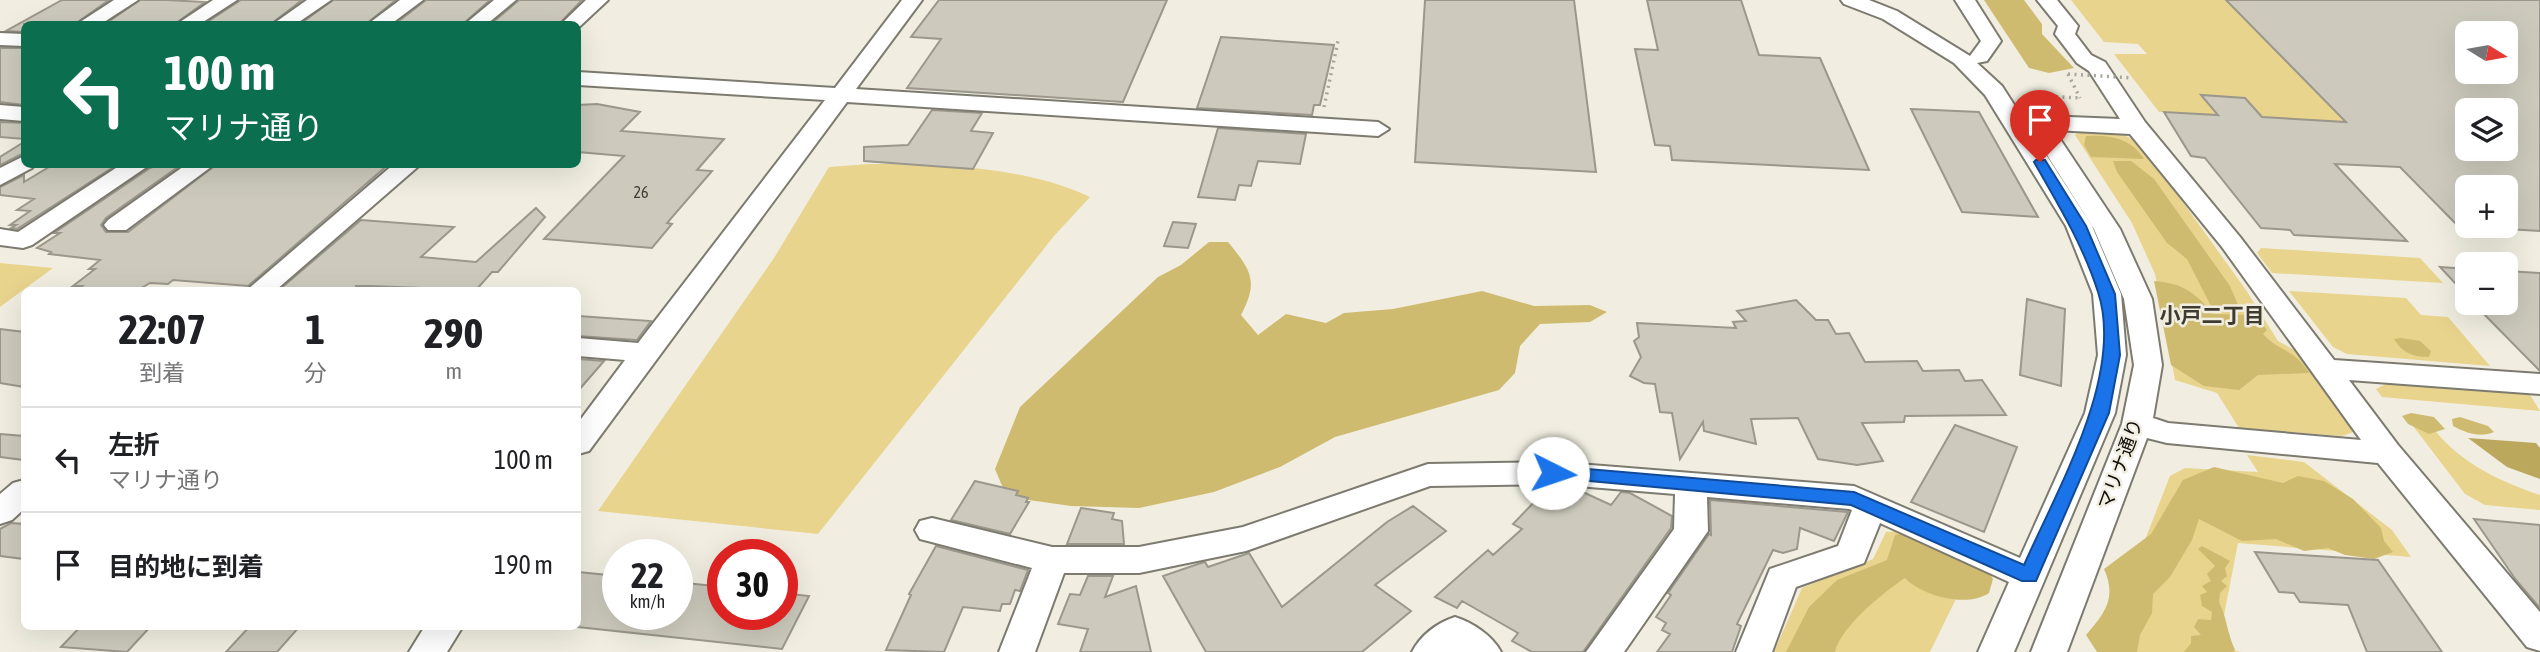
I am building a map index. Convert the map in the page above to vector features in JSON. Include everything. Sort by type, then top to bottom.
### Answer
[{"type":"street","points":[[92,21],[128,0]]},
{"type":"street","points":[[192,21],[227,0]]},
{"type":"street","points":[[289,21],[321,0]]},
{"type":"street","points":[[382,21],[413,0]]},
{"type":"street","points":[[479,21],[506,0]]},
{"type":"street","points":[[574,21],[598,0]]},
{"type":"street","points":[[581,440],[840,92],[912,0]]},
{"type":"street","name":"マリナ通り","points":[[1852,0],[1890,15],[1961,59],[1994,91],[2079,226],[2107,294],[2112,355],[2100,413],[1996,652]]},
{"type":"street","name":"マリナ通り","points":[[1878,0],[1903,9],[1980,57],[2039,108],[2107,229],[2138,299],[2148,365],[2137,425],[2049,652]]},
{"type":"street","points":[[1965,0],[1991,41],[1980,57]]},
{"type":"street","points":[[2047,0],[2068,26],[2065,34],[2084,59],[2097,67],[2137,127],[2231,242],[2387,453],[2540,637]]},
{"type":"street","points":[[0,39],[21,40]]},
{"type":"street","points":[[581,78],[840,92],[1378,129]]},
{"type":"street","points":[[2039,108],[2137,127]]},
{"type":"street","points":[[0,112],[21,114]]},
{"type":"street","points":[[0,178],[21,165]]},
{"type":"street","points":[[0,237],[23,240],[133,168]]},
{"type":"street","points":[[117,225],[197,168]]},
{"type":"street","points":[[264,287],[403,168]]},
{"type":"street","points":[[581,347],[644,353]]},
{"type":"street","points":[[2324,369],[2540,384]]},
{"type":"street","points":[[2137,425],[2167,433],[2387,453]]},
{"type":"street","points":[[932,530],[1052,561],[1139,560],[1246,539],[1428,475],[1553,473],[1854,498],[2029,576]]},
{"type":"street","points":[[1604,652],[1691,531],[1690,483]]},
{"type":"street","points":[[0,512],[21,494]]},
{"type":"street","points":[[1755,652],[1782,578],[1852,554],[1870,505]]},
{"type":"street","points":[[1017,652],[1052,561]]},
{"type":"street","points":[[427,652],[443,630]]},
{"type":"street","points":[[1430,652],[1455,631],[1483,652]]},
{"type":"path","points":[[1320,125],[1338,41]]},
{"type":"path","points":[[2039,108],[2080,98],[2068,75],[2133,78]]},
{"type":"shaded area","points":[[1984,0],[2024,0],[2042,24],[2042,34],[2074,68],[2049,73],[2029,68]]},
{"type":"shaded area","points":[[2071,0],[2226,0],[2346,122],[2159,112],[2114,54],[2147,54],[2138,44],[2104,42]]},
{"type":"shaded area","points":[[2079,131],[2120,133],[2141,144],[2246,290],[2278,341],[2303,355],[2353,432],[2342,436],[2239,428],[2217,393],[2175,380],[2155,274],[2132,223],[2075,135]]},
{"type":"shaded area","points":[[2086,136],[2119,139],[2133,146],[2144,159],[2091,157],[2084,145]]},
{"type":"shaded area","points":[[2113,161],[2131,161],[2154,179],[2230,286],[2241,312],[2213,310],[2187,259],[2167,243],[2117,172]]},
{"type":"shaded area","points":[[869,164],[953,166],[1010,173],[1065,187],[1090,197],[1054,236],[818,534],[598,511],[774,258],[829,167]]},
{"type":"shaded area","points":[[1209,242],[1228,242],[1247,268],[1250,293],[1241,315],[1258,335],[1286,314],[1326,323],[1344,313],[1393,309],[1482,291],[1534,306],[1590,305],[1607,312],[1590,322],[1540,324],[1520,346],[1515,373],[1499,390],[1335,437],[1280,467],[1214,492],[1139,508],[1071,506],[1029,500],[1003,488],[995,469],[1020,407],[1158,277],[1181,265]]},
{"type":"shaded area","points":[[2261,248],[2420,258],[2443,283],[2272,273],[2257,253]]},
{"type":"shaded area","points":[[0,263],[53,268],[27,287],[21,287],[21,292],[0,307]]},
{"type":"shaded area","points":[[2154,281],[2187,290],[2213,314],[2256,315],[2267,330],[2263,334],[2298,359],[2309,373],[2258,375],[2239,390],[2204,386],[2171,365]]},
{"type":"shaded area","points":[[2289,291],[2406,298],[2421,315],[2448,317],[2490,366],[2347,354],[2333,347]]},
{"type":"shaded area","points":[[2394,339],[2420,341],[2431,351],[2429,357],[2404,351]]},
{"type":"shaded area","points":[[2392,381],[2527,390],[2540,411],[2382,397],[2376,389]]},
{"type":"shaded area","points":[[2411,413],[2434,417],[2445,429],[2429,434],[2408,424],[2402,416]]},
{"type":"shaded area","points":[[2460,417],[2488,426],[2494,432],[2484,435],[2463,431],[2453,426],[2452,419]]},
{"type":"shaded area","points":[[2427,419],[2449,446],[2477,467],[2507,483],[2540,495],[2540,510],[2485,505],[2465,494],[2410,422]]},
{"type":"shaded area","points":[[2468,438],[2536,443],[2540,448],[2540,479],[2507,467]]},
{"type":"shaded area","points":[[2247,455],[2304,462],[2392,530],[2411,557],[2238,543],[2218,646],[2241,652],[2101,652],[2170,476],[2185,468],[2258,472]]},
{"type":"shaded area","points":[[2214,467],[2283,483],[2298,476],[2324,481],[2353,499],[2381,528],[2384,541],[2393,552],[2374,559],[2345,555],[2328,548],[2304,551],[2276,539],[2242,541],[2199,519],[2192,540],[2170,577],[2153,594],[2152,613],[2140,635],[2137,652],[2097,652],[2086,635],[2107,605],[2109,588],[2104,569],[2151,534],[2183,480]]},
{"type":"shaded area","points":[[1899,531],[1973,564],[1930,652],[1774,652],[1802,588],[1873,559],[1886,532]]},
{"type":"shaded area","points":[[1913,531],[1984,562],[1993,579],[1989,593],[1969,600],[1945,598],[1922,590],[1905,578],[1854,621],[1835,652],[1786,652],[1809,607],[1837,580],[1887,560],[1895,535]]},
{"type":"shaded area","points":[[2202,546],[2230,561],[2225,568],[2227,576],[2221,581],[2227,586],[2220,593],[2219,602],[2235,650],[2233,652],[2184,652],[2191,643],[2191,636],[2201,635],[2194,627],[2198,619],[2211,620],[2212,612],[2202,606],[2200,595],[2207,592],[2202,586],[2211,581],[2207,574],[2215,566],[2198,549]]},
{"type":"building","points":[[62,0],[109,0],[79,21],[24,21]]},
{"type":"building","points":[[140,0],[205,2],[179,21],[109,21]]},
{"type":"building","points":[[241,0],[302,0],[275,21],[209,21]]},
{"type":"building","points":[[333,0],[396,0],[370,21],[304,21]]},
{"type":"building","points":[[426,0],[490,0],[466,21],[399,21]]},
{"type":"building","points":[[519,0],[582,0],[562,21],[494,21]]},
{"type":"building","points":[[939,0],[1167,0],[1123,102],[907,88],[941,39],[911,37]]},
{"type":"building","points":[[1425,0],[1574,0],[1596,172],[1415,162]]},
{"type":"building","points":[[1647,0],[1741,0],[1759,55],[1820,58],[1869,170],[1672,160],[1670,146],[1655,145],[1635,49],[1658,50]]},
{"type":"building","points":[[2226,0],[2540,0],[2540,231],[2518,230],[2518,175],[2455,175],[2455,223],[2400,167],[2335,164],[2407,241],[2294,235],[2290,230],[2261,228],[2205,158],[2191,156],[2164,112],[2218,115],[2201,95],[2245,98],[2262,117],[2346,122]]},
{"type":"building","points":[[21,23],[21,32],[6,31]]},
{"type":"building","points":[[1221,37],[1334,45],[1320,105],[1314,105],[1312,115],[1197,108]]},
{"type":"building","points":[[0,48],[21,48],[21,105],[0,102]]},
{"type":"building","points":[[597,104],[640,112],[621,131],[724,139],[697,170],[712,171],[667,223],[672,224],[652,248],[544,239],[624,156],[581,152],[581,105]]},
{"type":"building","points":[[1911,109],[1979,112],[2038,217],[1962,212]]},
{"type":"building","points":[[932,110],[982,113],[971,131],[993,133],[973,169],[864,161],[864,147],[908,145]]},
{"type":"building","points":[[0,122],[21,123],[21,139],[0,137]]},
{"type":"building","points":[[1218,128],[1306,134],[1300,164],[1258,161],[1251,186],[1239,185],[1235,200],[1198,197]]},
{"type":"building","points":[[21,144],[21,154],[0,165],[0,157]]},
{"type":"building","points":[[47,168],[112,168],[17,229],[11,228],[16,225],[10,225],[30,211],[17,210],[34,199],[0,195],[0,187],[24,175],[24,182]]},
{"type":"building","points":[[150,168],[176,168],[106,218],[101,225],[106,232],[128,232],[212,168],[384,168],[248,286],[173,280],[168,284],[150,283],[143,287],[73,286],[95,269],[89,269],[100,260],[49,254],[51,252],[37,248],[60,233],[54,233]]},
{"type":"building","points":[[536,208],[545,217],[498,272],[492,272],[479,287],[283,287],[361,220],[454,227],[421,257],[476,262]]},
{"type":"building","points":[[1173,222],[1196,224],[1188,248],[1164,246]]},
{"type":"building","points":[[2440,267],[2455,268],[2455,283]]},
{"type":"building","points":[[2518,272],[2540,273],[2540,371],[2485,315],[2518,315]]},
{"type":"building","points":[[2027,299],[2065,309],[2061,386],[2020,375]]},
{"type":"building","points":[[1796,300],[1816,320],[1828,320],[1836,334],[1849,333],[1865,362],[1917,361],[1923,371],[1959,370],[1965,381],[1982,380],[2006,415],[1905,416],[1904,422],[1862,423],[1883,461],[1857,465],[1818,459],[1798,418],[1751,419],[1756,444],[1704,431],[1703,422],[1680,459],[1672,413],[1660,412],[1655,384],[1644,383],[1630,376],[1641,357],[1634,341],[1639,337],[1637,323],[1736,328],[1733,322],[1746,321],[1737,311]]},
{"type":"building","points":[[581,316],[651,321],[637,340],[581,336]]},
{"type":"building","points":[[0,329],[21,332],[21,386],[0,383]]},
{"type":"building","points":[[581,359],[604,361],[581,388]]},
{"type":"building","points":[[1955,425],[2017,447],[1984,532],[1911,502]]},
{"type":"building","points":[[0,434],[21,436],[21,460],[0,457]]},
{"type":"building","points":[[975,481],[1018,491],[1016,495],[1028,498],[1026,502],[1029,502],[1010,534],[951,520]]},
{"type":"building","points":[[1574,488],[1611,505],[1621,492],[1630,493],[1672,516],[1671,528],[1583,652],[1532,652],[1512,641],[1518,633],[1462,601],[1457,608],[1435,597],[1488,550],[1493,555],[1522,529],[1513,524],[1538,498],[1556,508]]},
{"type":"building","points":[[1710,500],[1848,512],[1834,541],[1800,528],[1797,549],[1783,553],[1773,550],[1737,624],[1741,626],[1732,652],[1657,652],[1670,634],[1662,630],[1666,623],[1656,617],[1671,595],[1668,593],[1709,534],[1711,535]]},
{"type":"building","points":[[1413,506],[1446,531],[1375,585],[1411,611],[1362,652],[1206,652],[1163,576],[1205,562],[1208,567],[1249,553],[1282,607],[1387,522]]},
{"type":"building","points":[[1081,508],[1114,513],[1112,519],[1122,521],[1124,544],[1067,544]]},
{"type":"building","points":[[2474,519],[2540,525],[2540,608],[2516,580]]},
{"type":"building","points":[[11,523],[21,524],[21,559],[0,556],[0,529]]},
{"type":"building","points":[[936,546],[1028,570],[1020,591],[1015,590],[1010,604],[1002,604],[1000,611],[963,607],[944,652],[886,650],[911,595],[909,594]]},
{"type":"building","points":[[2255,552],[2378,560],[2442,652],[2367,652],[2348,605],[2300,602],[2294,593],[2279,592]]},
{"type":"building","points":[[581,572],[602,574],[602,630],[581,627]]},
{"type":"building","points":[[1088,576],[1113,576],[1105,597],[1136,586],[1151,652],[1080,652],[1088,629],[1058,624],[1070,594],[1080,595]]},
{"type":"building","points":[[693,584],[707,585],[707,630],[792,630],[782,649],[606,630],[693,630]]},
{"type":"building","points":[[798,595],[809,596],[798,618]]},
{"type":"building","points":[[77,630],[147,630],[127,652],[61,647]]},
{"type":"building","points":[[246,630],[296,630],[277,652],[226,652]]},
{"type":"district","name":"小戸二丁目","points":[[2212,316]]},
{"type":"route","points":[[1553,473],[1854,498],[2029,576],[2100,413],[2112,355],[2107,294],[2079,226],[2040,162]]}]
